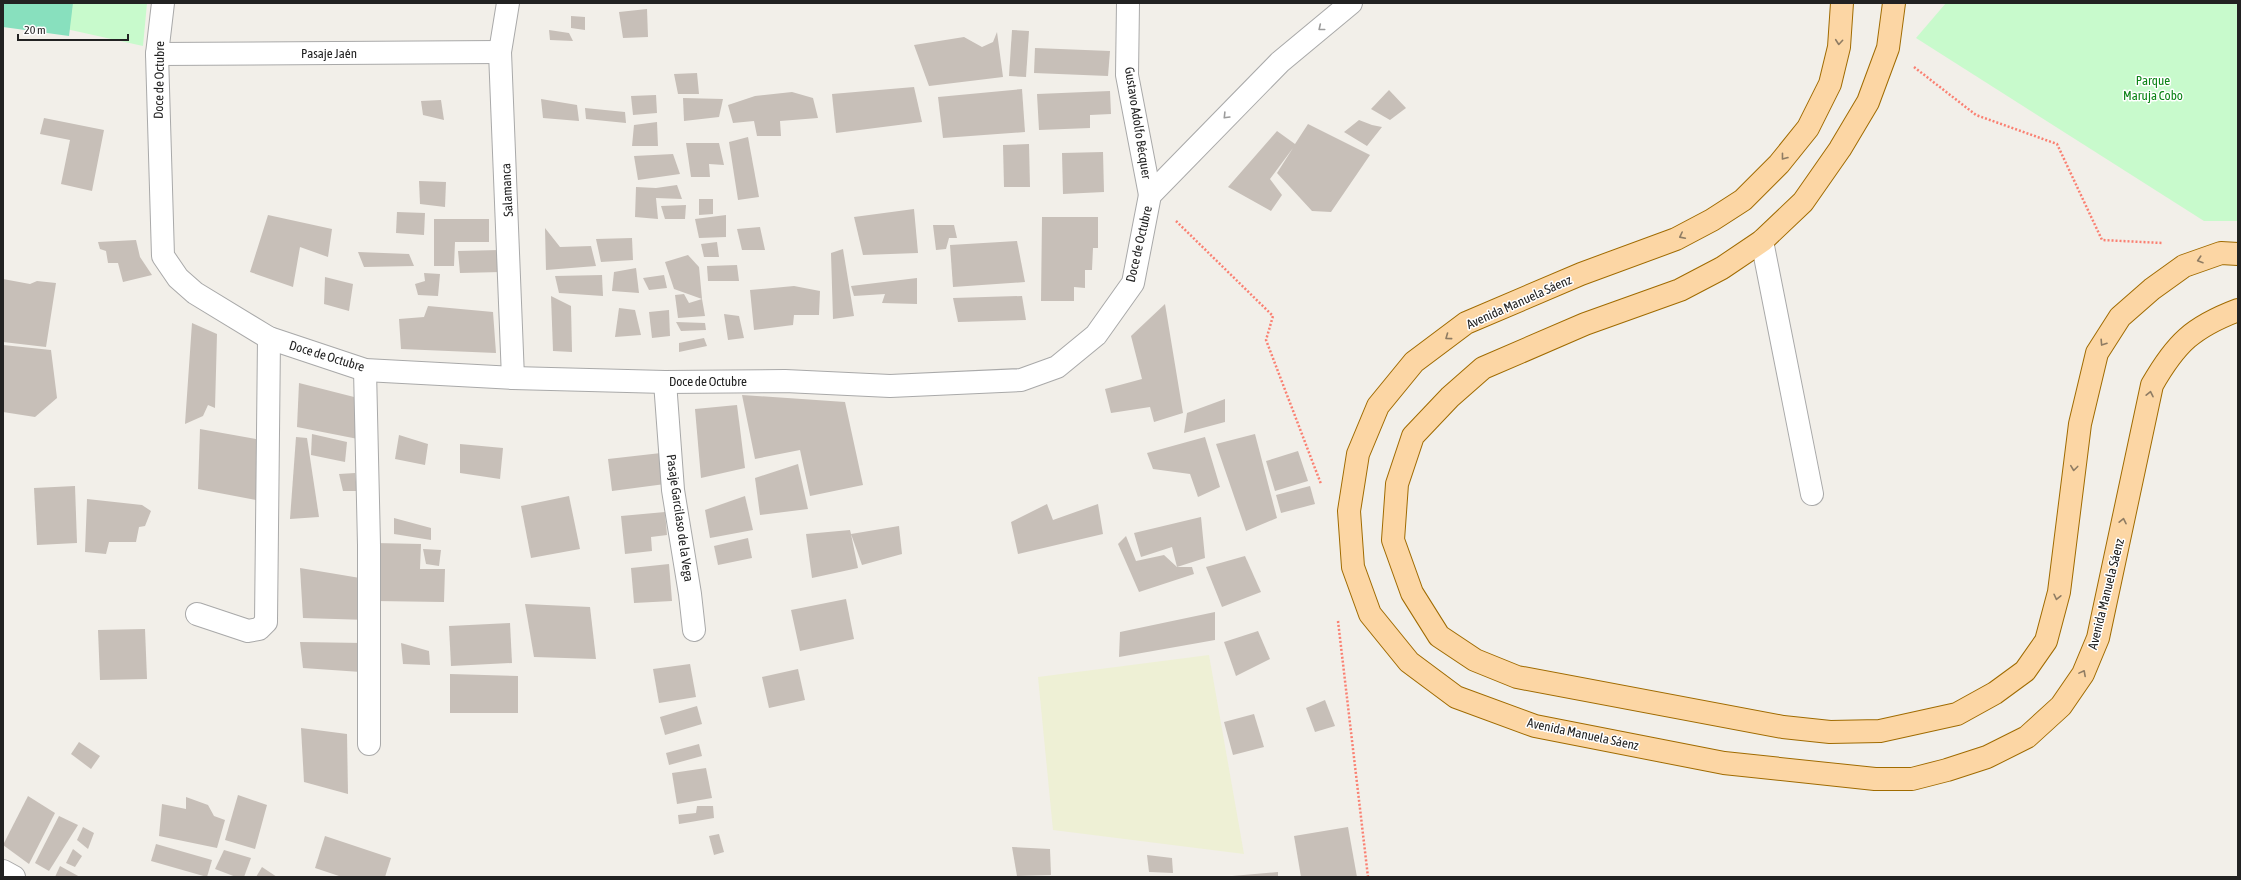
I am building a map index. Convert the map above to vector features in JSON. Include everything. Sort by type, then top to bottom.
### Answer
[{"type":"main road","name":"Avenida Manuela Sáenz","points":[[1842,3],[1839,47],[1830,84],[1808,128],[1779,164],[1743,200],[1712,220],[1676,239],[1581,274],[1466,323],[1414,362],[1378,406],[1358,454],[1349,511],[1353,567],[1370,614],[1409,662],[1456,697],[1535,726],[1724,763],[1875,779],[1912,779],[1987,757],[2027,737],[2061,706],[2083,674],[2098,638],[2152,385],[2167,358],[2187,337],[2213,319],[2238,310]]},
{"type":"main road","points":[[1894,3],[1888,48],[1868,102],[1840,149],[1803,202],[1762,241],[1722,268],[1680,290],[1585,324],[1483,368],[1450,397],[1413,436],[1398,484],[1393,540],[1412,593],[1439,636],[1476,660],[1517,677],[1783,727],[1830,732],[1880,731],[1957,714],[1995,693],[2025,671],[2046,641],[2058,592],[2080,424],[2097,352],[2120,317],[2152,289],[2184,266],[2221,253],[2238,254]]},
{"type":"street","name":"Doce de Octubre","points":[[163,3],[157,54],[163,256],[178,278],[195,293],[269,338],[365,370],[514,378],[665,382],[785,381],[890,386],[1022,380],[1057,367],[1096,335],[1133,283],[1150,195],[1280,62],[1352,3]]},
{"type":"street","name":"Salamanca","points":[[508,3],[500,52],[514,378]]},
{"type":"street","name":"Gustavo Adolfo Bécquer","points":[[1128,3],[1127,75],[1150,195]]},
{"type":"street","name":"Pasaje Jaén","points":[[157,54],[500,52]]},
{"type":"street","points":[[1762,241],[1812,494]]},
{"type":"street","points":[[197,614],[248,631],[259,629],[266,622],[269,338]]},
{"type":"street","points":[[365,370],[369,545],[369,744]]},
{"type":"street","name":"Pasaje Garcilaso de la Vega","points":[[665,382],[673,490],[690,594],[694,630]]},
{"type":"street","points":[[3,871],[14,877]]},
{"type":"path","points":[[1888,48],[1976,115],[2057,144],[2102,240],[2164,243]]},
{"type":"path","points":[[1150,195],[1273,316],[1266,340],[1324,492]]},
{"type":"path","points":[[1338,619],[1368,877]]},
{"type":"green space","points":[[3,3],[147,3],[143,46],[3,15]]},
{"type":"green space","points":[[3,3],[73,3],[69,36],[3,27]]},
{"type":"green space","name":"Parque Maruja Cobo","points":[[1946,3],[2238,3],[2238,221],[2204,221],[1916,38]]},
{"type":"green space","points":[[1209,655],[1244,854],[1053,830],[1038,677]]},
{"type":"building","points":[[647,9],[648,37],[623,38],[619,12]]},
{"type":"building","points":[[571,16],[585,17],[585,30],[571,28]]},
{"type":"building","points":[[549,30],[569,33],[573,41],[550,40]]},
{"type":"building","points":[[1012,30],[1029,31],[1026,77],[1009,76]]},
{"type":"building","points":[[997,32],[1003,77],[929,86],[914,45],[964,37],[982,47],[993,42]]},
{"type":"building","points":[[1035,48],[1110,51],[1108,76],[1034,73]]},
{"type":"building","points":[[697,73],[699,94],[678,94],[674,74]]},
{"type":"building","points":[[914,87],[922,122],[836,133],[832,94]]},
{"type":"building","points":[[1022,89],[1025,132],[943,138],[938,97]]},
{"type":"building","points":[[1389,90],[1406,108],[1390,120],[1371,109]]},
{"type":"building","points":[[1110,91],[1111,114],[1090,115],[1090,128],[1039,130],[1037,94]]},
{"type":"building","points":[[792,92],[813,98],[818,118],[780,121],[781,136],[757,136],[754,121],[733,123],[728,105],[755,96]]},
{"type":"building","points":[[656,95],[657,113],[633,115],[631,96]]},
{"type":"building","points":[[683,98],[723,99],[719,117],[684,121]]},
{"type":"building","points":[[541,99],[577,105],[579,121],[543,118]]},
{"type":"building","points":[[441,100],[444,120],[423,115],[421,101]]},
{"type":"building","points":[[585,108],[625,112],[626,123],[586,119]]},
{"type":"building","points":[[44,118],[104,130],[92,191],[61,184],[70,140],[40,134]]},
{"type":"building","points":[[1359,120],[1382,127],[1367,146],[1344,132]]},
{"type":"building","points":[[657,122],[658,146],[632,146],[634,125]]},
{"type":"building","points":[[1308,124],[1370,155],[1331,212],[1312,211],[1277,173],[1293,148],[1270,179],[1282,195],[1271,211],[1228,187],[1277,131],[1295,144]]},
{"type":"building","points":[[748,137],[759,197],[738,200],[729,142]]},
{"type":"building","points":[[686,143],[719,143],[724,165],[709,164],[710,177],[691,177]]},
{"type":"building","points":[[1029,144],[1030,187],[1004,187],[1003,145]]},
{"type":"building","points":[[1103,152],[1104,192],[1063,194],[1062,153]]},
{"type":"building","points":[[673,154],[680,174],[638,180],[634,156]]},
{"type":"building","points":[[419,181],[446,182],[445,207],[420,204]]},
{"type":"building","points":[[677,185],[682,199],[656,198],[658,219],[635,217],[636,187],[656,188]]},
{"type":"building","points":[[699,199],[713,199],[713,214],[699,215]]},
{"type":"building","points":[[686,205],[685,219],[665,219],[661,206]]},
{"type":"building","points":[[914,209],[918,253],[863,255],[854,217]]},
{"type":"building","points":[[397,212],[425,213],[424,235],[396,233]]},
{"type":"building","points":[[268,215],[332,229],[328,257],[300,247],[293,287],[250,272]]},
{"type":"building","points":[[726,215],[726,237],[699,238],[695,219]]},
{"type":"building","points":[[1042,217],[1098,217],[1098,248],[1093,248],[1092,270],[1085,270],[1085,288],[1074,287],[1074,301],[1041,301]]},
{"type":"building","points":[[434,219],[489,219],[489,242],[455,242],[454,266],[434,266]]},
{"type":"building","points":[[933,225],[954,225],[957,238],[949,238],[946,249],[936,250]]},
{"type":"building","points":[[760,227],[765,250],[742,250],[737,229]]},
{"type":"building","points":[[545,228],[560,247],[591,246],[596,266],[546,270]]},
{"type":"building","points":[[632,238],[633,260],[601,262],[596,239]]},
{"type":"building","points":[[136,240],[140,257],[152,275],[123,282],[118,263],[108,263],[106,251],[100,249],[98,242]]},
{"type":"building","points":[[1017,241],[1025,282],[953,287],[950,245]]},
{"type":"building","points":[[717,242],[719,257],[704,257],[701,244]]},
{"type":"building","points":[[843,249],[854,316],[833,319],[831,253]]},
{"type":"building","points":[[500,250],[501,272],[460,273],[458,251]]},
{"type":"building","points":[[358,252],[409,254],[414,266],[364,267]]},
{"type":"building","points":[[688,255],[699,267],[702,299],[674,289],[665,262]]},
{"type":"building","points":[[737,265],[739,281],[708,281],[707,266]]},
{"type":"building","points":[[636,268],[639,293],[612,291],[614,272]]},
{"type":"building","points":[[424,273],[440,274],[438,296],[418,295],[415,284],[425,281]]},
{"type":"building","points":[[602,275],[603,296],[559,293],[555,276]]},
{"type":"building","points":[[664,275],[667,288],[649,290],[643,278]]},
{"type":"building","points":[[325,277],[353,284],[349,311],[324,304]]},
{"type":"building","points":[[917,278],[917,304],[882,303],[885,294],[854,296],[851,286]]},
{"type":"building","points":[[3,279],[30,284],[37,281],[56,283],[46,347],[3,342]]},
{"type":"building","points":[[794,286],[820,291],[819,315],[794,315],[793,325],[754,330],[750,290]]},
{"type":"building","points":[[684,294],[689,303],[702,299],[705,316],[678,318],[675,295]]},
{"type":"building","points":[[551,296],[571,306],[572,352],[553,351]]},
{"type":"building","points":[[1022,296],[1026,320],[958,322],[953,298]]},
{"type":"building","points":[[1165,304],[1183,413],[1154,422],[1150,407],[1111,413],[1105,389],[1142,379],[1131,336]]},
{"type":"building","points":[[428,306],[493,312],[496,353],[401,349],[399,319],[424,317]]},
{"type":"building","points":[[619,308],[635,310],[641,335],[615,337]]},
{"type":"building","points":[[669,310],[670,336],[652,338],[649,312]]},
{"type":"building","points":[[724,314],[739,316],[744,338],[728,340]]},
{"type":"building","points":[[676,322],[705,323],[706,330],[681,331]]},
{"type":"building","points":[[192,323],[217,334],[215,408],[208,405],[203,416],[185,424]]},
{"type":"building","points":[[704,338],[707,346],[679,352],[679,343]]},
{"type":"building","points":[[3,345],[51,350],[57,398],[35,417],[3,412]]},
{"type":"building","points":[[299,383],[358,398],[358,439],[297,427]]},
{"type":"building","points":[[742,395],[845,402],[863,485],[810,496],[800,450],[755,459]]},
{"type":"building","points":[[1225,399],[1225,422],[1184,433],[1187,413]]},
{"type":"building","points":[[737,405],[745,468],[701,478],[695,409]]},
{"type":"building","points":[[200,429],[267,441],[261,501],[198,489]]},
{"type":"building","points":[[312,434],[347,442],[345,462],[311,455]]},
{"type":"building","points":[[1255,434],[1277,518],[1246,531],[1216,444]]},
{"type":"building","points":[[399,435],[428,444],[425,465],[395,459]]},
{"type":"building","points":[[296,437],[307,438],[319,517],[290,519]]},
{"type":"building","points":[[1205,437],[1220,487],[1198,497],[1190,474],[1153,469],[1147,453]]},
{"type":"building","points":[[460,444],[503,448],[500,479],[460,473]]},
{"type":"building","points":[[1298,451],[1308,481],[1275,491],[1266,461]]},
{"type":"building","points":[[661,453],[665,484],[612,491],[608,459]]},
{"type":"building","points":[[798,464],[808,509],[760,515],[755,478]]},
{"type":"building","points":[[355,473],[357,491],[343,491],[339,474]]},
{"type":"building","points":[[75,486],[77,543],[37,545],[34,488]]},
{"type":"building","points":[[1310,486],[1315,504],[1281,513],[1276,495]]},
{"type":"building","points":[[569,496],[580,549],[531,558],[521,506]]},
{"type":"building","points":[[745,496],[753,530],[710,538],[705,510]]},
{"type":"building","points":[[87,499],[142,505],[151,511],[145,526],[139,527],[136,542],[109,542],[106,554],[85,552]]},
{"type":"building","points":[[1047,504],[1053,520],[1098,504],[1103,534],[1018,554],[1011,522]]},
{"type":"building","points":[[665,512],[667,535],[651,537],[652,551],[625,554],[621,516]]},
{"type":"building","points":[[1201,517],[1205,558],[1177,567],[1172,547],[1141,557],[1134,533]]},
{"type":"building","points":[[394,518],[431,528],[431,540],[394,534]]},
{"type":"building","points":[[899,526],[902,554],[862,565],[851,534]]},
{"type":"building","points":[[850,530],[858,568],[812,578],[806,534]]},
{"type":"building","points":[[1126,536],[1136,561],[1164,555],[1177,567],[1192,567],[1194,574],[1139,592],[1118,544]]},
{"type":"building","points":[[748,538],[752,558],[718,565],[714,546]]},
{"type":"building","points":[[375,543],[421,544],[420,569],[445,569],[444,602],[375,601]]},
{"type":"building","points":[[423,549],[441,550],[439,566],[426,564]]},
{"type":"building","points":[[1245,556],[1261,592],[1222,607],[1206,567]]},
{"type":"building","points":[[669,564],[672,601],[634,603],[631,568]]},
{"type":"building","points":[[300,568],[366,579],[368,620],[303,618]]},
{"type":"building","points":[[846,599],[854,639],[800,651],[791,610]]},
{"type":"building","points":[[525,604],[590,607],[596,659],[534,657]]},
{"type":"building","points":[[1215,612],[1215,640],[1119,657],[1120,632]]},
{"type":"building","points":[[510,623],[512,663],[451,666],[449,626]]},
{"type":"building","points":[[145,629],[147,679],[100,680],[98,630]]},
{"type":"building","points":[[1258,631],[1270,659],[1236,676],[1224,642]]},
{"type":"building","points":[[300,642],[364,643],[361,672],[303,668]]},
{"type":"building","points":[[401,643],[429,651],[430,665],[403,664]]},
{"type":"building","points":[[690,664],[696,697],[659,703],[653,669]]},
{"type":"building","points":[[798,669],[805,700],[769,708],[762,677]]},
{"type":"building","points":[[450,674],[518,676],[518,713],[450,713]]},
{"type":"building","points":[[1325,700],[1335,726],[1315,732],[1306,708]]},
{"type":"building","points":[[697,706],[702,724],[665,735],[660,717]]},
{"type":"building","points":[[1254,714],[1264,747],[1233,755],[1224,722]]},
{"type":"building","points":[[301,728],[347,734],[348,794],[304,782]]},
{"type":"building","points":[[79,742],[100,756],[91,769],[71,754]]},
{"type":"building","points":[[699,744],[702,756],[669,765],[666,753]]},
{"type":"building","points":[[706,768],[712,798],[677,804],[672,773]]},
{"type":"building","points":[[238,795],[267,805],[255,849],[225,840]]},
{"type":"building","points":[[28,796],[55,813],[29,864],[3,845]]},
{"type":"building","points":[[186,797],[208,805],[214,816],[225,820],[217,848],[159,836],[162,804],[186,809]]},
{"type":"building","points":[[697,806],[713,806],[714,818],[679,824],[678,815],[696,813]]},
{"type":"building","points":[[59,816],[78,825],[49,871],[35,863]]},
{"type":"building","points":[[83,827],[94,833],[88,849],[77,840]]},
{"type":"building","points":[[1348,827],[1357,877],[1301,877],[1294,836]]},
{"type":"building","points":[[719,834],[724,852],[714,855],[709,836]]},
{"type":"building","points":[[325,836],[391,858],[385,877],[342,877],[315,868]]},
{"type":"building","points":[[156,844],[212,860],[207,877],[151,861]]},
{"type":"building","points":[[1012,847],[1050,849],[1051,875],[1017,876]]},
{"type":"building","points":[[73,849],[82,856],[75,867],[66,863]]},
{"type":"building","points":[[224,850],[251,858],[244,877],[236,877],[215,869]]},
{"type":"building","points":[[1147,855],[1172,858],[1173,873],[1149,872]]},
{"type":"building","points":[[60,866],[80,877],[55,877]]},
{"type":"building","points":[[262,867],[277,877],[256,877]]},
{"type":"building","points":[[1278,872],[1278,877],[1232,877],[1232,876]]}]
